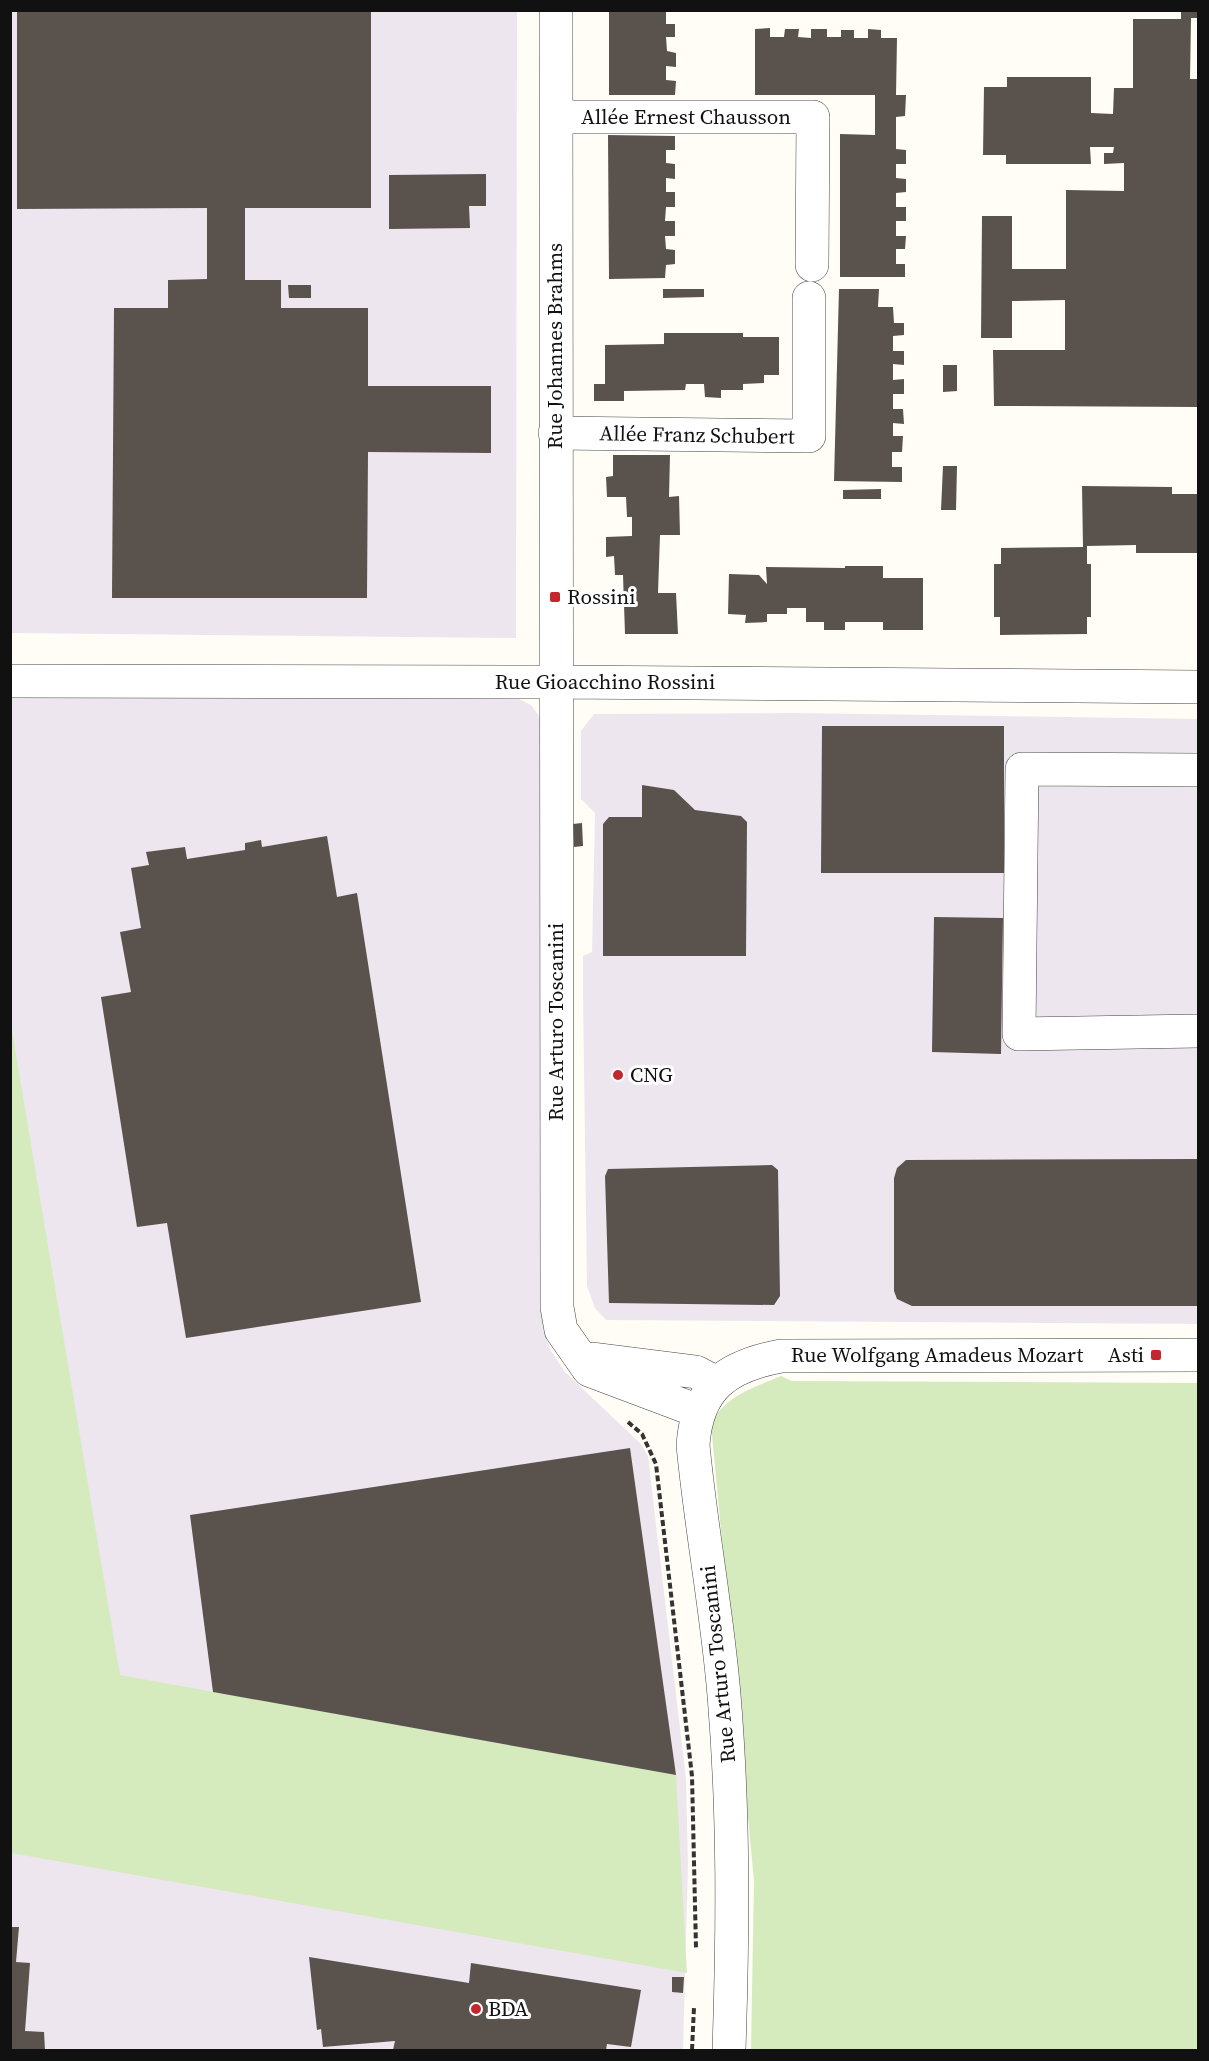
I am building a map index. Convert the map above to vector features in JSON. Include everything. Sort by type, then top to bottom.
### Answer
[{"type":"street","name":"Rue Johannes Brahms","points":[[556,10],[556,681]]},
{"type":"street","name":"Allée Ernest Chausson","points":[[556,117],[813,117],[812,265]]},
{"type":"street","name":"Allée Franz Schubert","points":[[555,433],[808,436],[809,298]]},
{"type":"street","name":"Rue Gioacchino Rossini","points":[[10,681],[556,681],[1198,687]]},
{"type":"street","name":"Rue Arturo Toscanini","points":[[556,681],[555,1284],[561,1330],[589,1370],[698,1411],[693,1445],[724,1691],[731,1782],[733,1950],[729,2050]]},
{"type":"street","points":[[1198,770],[1022,769],[1019,1034],[1198,1031]]},
{"type":"street","name":"Rue Wolfgang Amadeus Mozart","points":[[698,1411],[717,1383],[735,1370],[754,1361],[782,1356],[1198,1355]]},
{"type":"street","points":[[579,1357],[696,1372],[717,1383]]},
{"type":"path","points":[[623,1418],[642,1434],[656,1464],[692,1776],[696,1953]]},
{"type":"path","points":[[692,2050],[695,1999]]},
{"type":"shaded area","points":[[11,11],[517,11],[516,638],[11,633]]},
{"type":"shaded area","points":[[11,697],[517,698],[531,705],[539,716],[542,729],[543,1329],[551,1351],[565,1372],[641,1444],[648,1456],[686,1779],[688,1866],[683,2050],[11,2050]]},
{"type":"shaded area","points":[[795,713],[1198,719],[1198,1324],[606,1320],[595,1308],[587,1286],[583,956],[592,952],[595,813],[581,799],[581,731],[594,714]]},
{"type":"green space","points":[[10,1018],[120,1675],[676,1775],[687,1973],[11,1853]]},
{"type":"green space","points":[[781,1376],[792,1381],[1198,1383],[1198,2050],[751,2050],[754,1881],[711,1424],[724,1406],[732,1400],[750,1389]]},
{"type":"building","points":[[17,10],[371,10],[371,208],[245,208],[245,280],[281,280],[281,308],[368,308],[368,386],[491,386],[491,453],[368,452],[367,598],[112,598],[114,308],[168,308],[168,280],[207,279],[207,208],[17,209]]},
{"type":"building","points":[[609,10],[666,10],[666,24],[675,24],[675,37],[666,37],[667,51],[676,53],[676,67],[666,66],[666,80],[676,81],[675,95],[609,95]]},
{"type":"building","points":[[1181,10],[1198,10],[1198,18],[1191,18],[1190,79],[1198,79],[1198,407],[994,406],[993,350],[1065,350],[1065,300],[1012,301],[1012,338],[981,338],[982,216],[1012,216],[1012,269],[1066,269],[1066,190],[1124,191],[1124,163],[1104,164],[1104,153],[1113,153],[1114,147],[1090,147],[1091,164],[1006,164],[1006,155],[983,155],[984,87],[1007,87],[1007,77],[1091,77],[1091,113],[1113,114],[1114,88],[1133,88],[1133,19],[1181,19]]},
{"type":"building","points":[[770,28],[770,37],[784,37],[785,29],[799,29],[798,37],[811,38],[811,29],[827,29],[827,37],[841,37],[841,30],[854,30],[854,38],[868,38],[868,29],[881,30],[881,38],[897,38],[896,95],[906,95],[905,116],[896,117],[896,149],[906,150],[906,164],[896,164],[896,178],[906,179],[906,192],[896,193],[896,207],[906,207],[906,221],[896,221],[896,236],[906,236],[905,249],[896,249],[896,264],[905,264],[905,277],[840,277],[840,134],[875,135],[875,95],[755,95],[755,29]]},
{"type":"building","points":[[608,135],[675,136],[675,150],[666,150],[666,163],[675,164],[675,179],[666,178],[666,192],[675,192],[675,207],[666,207],[665,221],[675,221],[675,236],[665,236],[666,249],[675,250],[675,264],[666,265],[665,278],[609,279]]},
{"type":"building","points":[[486,174],[486,206],[469,206],[470,228],[389,229],[389,175]]},
{"type":"building","points":[[288,285],[311,285],[311,298],[289,298]]},
{"type":"building","points":[[663,289],[704,289],[704,297],[663,298]]},
{"type":"building","points":[[839,289],[879,289],[878,307],[893,307],[894,323],[904,323],[904,335],[893,336],[893,351],[904,351],[904,365],[893,364],[893,380],[904,379],[904,394],[893,394],[893,409],[903,409],[904,424],[893,423],[893,436],[903,436],[902,452],[892,452],[892,467],[902,467],[902,482],[834,481]]},
{"type":"building","points":[[664,333],[743,333],[743,337],[779,337],[779,375],[764,375],[764,383],[743,384],[743,390],[721,390],[721,398],[705,397],[704,384],[686,384],[685,390],[624,391],[624,401],[594,401],[594,384],[605,384],[605,345],[664,344]]},
{"type":"building","points":[[943,365],[957,365],[957,391],[943,392]]},
{"type":"building","points":[[613,455],[670,455],[669,497],[679,496],[680,535],[660,535],[658,593],[676,593],[678,634],[625,634],[623,575],[615,575],[614,556],[606,557],[606,537],[632,536],[632,517],[627,517],[626,497],[607,497],[606,477],[613,476]]},
{"type":"building","points":[[943,466],[957,466],[956,510],[941,510]]},
{"type":"building","points":[[1082,486],[1172,487],[1172,494],[1198,494],[1198,553],[1136,553],[1136,545],[1087,546],[1087,564],[1091,564],[1091,617],[1087,617],[1087,634],[1000,635],[1000,617],[994,617],[994,564],[1001,564],[1001,548],[1083,547]]},
{"type":"building","points":[[881,489],[881,499],[843,499],[843,490]]},
{"type":"building","points":[[845,566],[883,566],[883,578],[923,578],[923,630],[883,630],[883,622],[845,622],[845,630],[824,630],[824,622],[806,622],[806,608],[787,608],[787,614],[767,614],[767,622],[745,623],[746,615],[728,614],[729,574],[759,575],[767,584],[766,567],[845,568]]},
{"type":"building","points":[[822,726],[1004,726],[1004,873],[821,873]]},
{"type":"building","points":[[642,785],[674,790],[695,810],[741,816],[747,822],[746,956],[603,956],[603,824],[609,817],[642,817]]},
{"type":"building","points":[[582,823],[583,846],[574,847],[573,824]]},
{"type":"building","points":[[327,836],[337,897],[357,893],[421,1302],[186,1338],[167,1223],[137,1227],[101,997],[131,992],[120,932],[141,928],[131,868],[149,865],[146,852],[185,847],[187,859],[245,850],[245,843],[261,840],[262,847]]},
{"type":"building","points":[[934,917],[1003,918],[1001,1054],[932,1052]]},
{"type":"building","points":[[1198,1159],[1198,1306],[912,1306],[897,1299],[894,1291],[894,1178],[897,1168],[906,1160]]},
{"type":"building","points":[[772,1165],[778,1170],[780,1296],[774,1305],[609,1303],[605,1176],[608,1169]]},
{"type":"building","points":[[630,1448],[676,1775],[213,1692],[190,1515]]},
{"type":"building","points":[[10,1927],[19,1927],[16,1962],[30,1963],[25,2031],[44,2032],[45,2050],[10,2050]]},
{"type":"building","name":"BDA","points":[[309,1957],[469,1983],[471,1963],[641,1990],[631,2047],[607,2044],[606,2050],[393,2050],[395,2041],[323,2047],[321,2029],[317,2030]]},
{"type":"building","points":[[672,1977],[684,1977],[683,1993],[672,1992]]},
{"type":"place","name":"Rossini","points":[[555,597]]},
{"type":"place","name":"CNG","points":[[618,1075]]},
{"type":"place","name":"Asti","points":[[1156,1355]]},
{"type":"place","name":"BDA","points":[[476,2009]]}]
